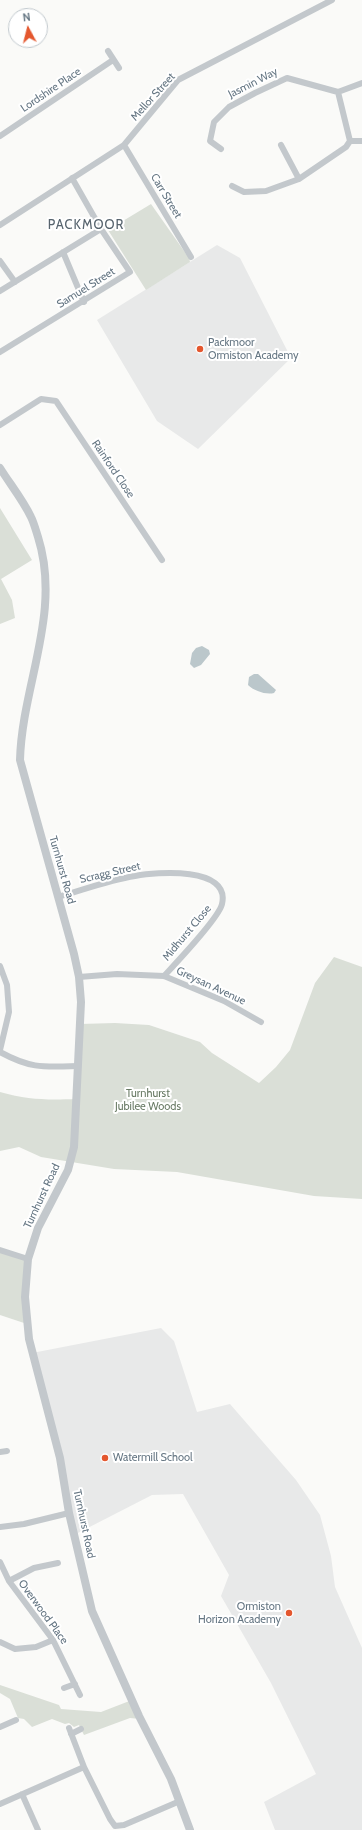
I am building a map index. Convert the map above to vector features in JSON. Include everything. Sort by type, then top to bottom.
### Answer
[{"type":"street","name":"Mellor Street","points":[[0,225],[124,145],[178,80],[332,0]]},
{"type":"street","points":[[108,51],[119,68]]},
{"type":"street","name":"Lordshire Place","points":[[0,136],[113,60]]},
{"type":"street","name":"Jasmin Way","points":[[221,149],[210,141],[214,122],[229,107],[255,92],[287,78],[338,92]]},
{"type":"street","points":[[232,186],[244,192],[266,191],[299,179],[346,147],[350,141],[338,92],[362,83]]},
{"type":"street","points":[[350,141],[362,141]]},
{"type":"street","name":"Carr Street","points":[[124,145],[191,258]]},
{"type":"street","points":[[281,145],[299,179]]},
{"type":"street","name":"Samuel Street","points":[[0,352],[84,302],[130,272],[101,229],[99,221],[72,178]]},
{"type":"street","points":[[0,291],[101,229]]},
{"type":"street","points":[[63,252],[84,302]]},
{"type":"street","points":[[0,261],[15,282]]},
{"type":"street","name":"Rainford Close","points":[[0,425],[41,399],[56,401],[162,560]]},
{"type":"street","name":"Turnhurst Road","points":[[0,468],[32,518],[44,556],[46,596],[43,624],[40,646],[21,737],[20,760],[79,977],[81,1002],[74,1147],[68,1170],[38,1228],[28,1259],[25,1297],[27,1329],[60,1458],[69,1513],[92,1611],[139,1716],[156,1748],[180,1801],[190,1830]]},
{"type":"street","name":"Scragg Street","points":[[58,897],[136,876],[190,874],[215,881]]},
{"type":"street","name":"Midhurst Close","points":[[164,976],[205,929],[222,906],[222,894],[215,881]]},
{"type":"street","points":[[0,966],[6,985],[9,1012],[0,1051],[18,1062],[39,1067],[78,1066]]},
{"type":"street","name":"Greysan Avenue","points":[[79,977],[117,974],[164,976],[224,1002],[260,1022]]},
{"type":"street","points":[[0,1250],[28,1259]]},
{"type":"street","points":[[0,1452],[7,1451]]},
{"type":"street","points":[[0,1527],[24,1524],[69,1513]]},
{"type":"street","name":"Overwood Place","points":[[0,1562],[9,1582],[53,1640],[80,1695]]},
{"type":"street","points":[[9,1582],[34,1568],[58,1563]]},
{"type":"street","points":[[50,1564],[52,1571]]},
{"type":"street","points":[[0,1642],[15,1649],[36,1648],[53,1640]]},
{"type":"street","points":[[64,1688],[75,1684]]},
{"type":"street","points":[[0,1727],[16,1720]]},
{"type":"street","points":[[81,1729],[70,1731],[84,1767],[116,1828],[180,1801]]},
{"type":"street","points":[[0,1804],[84,1767]]},
{"type":"street","points":[[22,1794],[38,1830]]},
{"type":"shaded area","name":"Packmoor Ormiston Academy","points":[[217,245],[240,258],[291,358],[198,449],[157,421],[97,320]]},
{"type":"shaded area","points":[[202,646],[209,650],[210,654],[201,665],[194,668],[190,664],[192,653],[196,648]]},
{"type":"shaded area","points":[[254,674],[258,674],[276,690],[274,693],[260,692],[248,685],[249,677]]},
{"type":"shaded area","name":"Ormiston Horizon Academy","points":[[161,1328],[174,1341],[197,1412],[230,1404],[296,1480],[320,1515],[331,1556],[335,1587],[362,1648],[362,1830],[275,1830],[264,1802],[316,1774],[271,1683],[221,1596],[229,1575],[183,1494],[152,1495],[74,1535],[32,1353]]},
{"type":"green space","points":[[151,204],[189,258],[190,262],[146,290],[108,230]]},
{"type":"green space","points":[[0,508],[32,560],[1,579],[12,600],[15,618],[0,624]]},
{"type":"green space","name":"Turnhurst Jubilee Woods","points":[[334,957],[362,967],[362,1199],[314,1196],[177,1172],[114,1169],[41,1157],[19,1147],[0,1151],[0,1092],[20,1097],[38,1099],[77,1099],[80,1024],[115,1023],[149,1025],[200,1042],[212,1053],[259,1083],[276,1067],[290,1050],[315,983]]},
{"type":"green space","points":[[0,1250],[28,1259],[27,1324],[0,1315]]},
{"type":"green space","points":[[0,1685],[59,1705],[61,1709],[101,1712],[132,1700],[140,1719],[130,1718],[84,1735],[79,1725],[74,1727],[69,1723],[65,1724],[52,1719],[32,1727],[24,1719],[18,1718],[10,1699],[0,1693]]},
{"type":"place","name":"Packmoor Ormiston Academy","points":[[200,349]]},
{"type":"place","name":"Watermill School","points":[[105,1458]]},
{"type":"place","name":"Ormiston Horizon Academy","points":[[289,1613]]},
{"type":"district","name":"PACKMOOR","points":[[86,225]]}]
